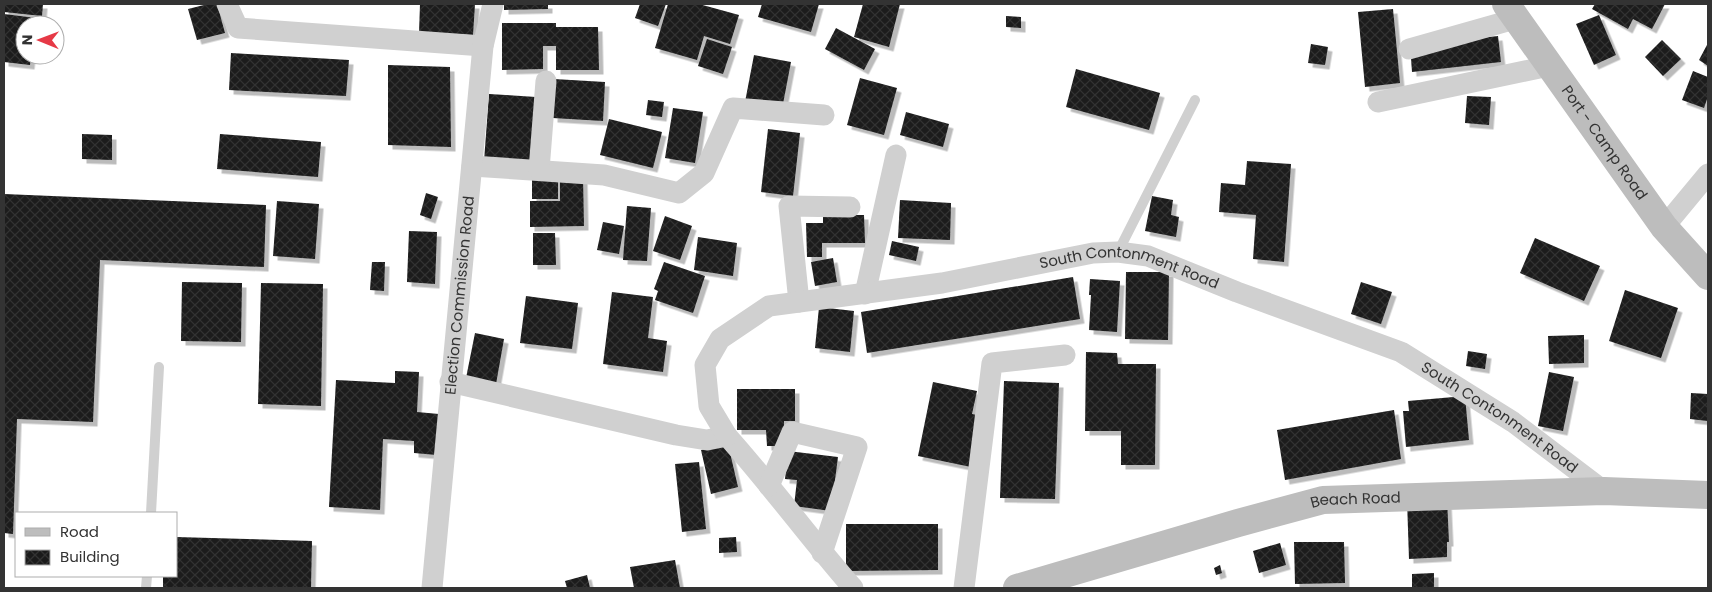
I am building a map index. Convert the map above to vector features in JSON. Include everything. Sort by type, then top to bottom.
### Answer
[{"type":"main road","name":"Port - Camp Road","points":[[1510,11],[1664,227],[1708,276]]},
{"type":"main road","name":"Beach Road","points":[[1017,588],[1323,500],[1604,491],[1708,495]]},
{"type":"street","points":[[227,4],[238,28],[483,46]]},
{"type":"street","name":"Election Commission Road","points":[[432,588],[483,46],[493,4]]},
{"type":"street","points":[[1409,49],[1510,11]]},
{"type":"street","points":[[1378,102],[1549,66]]},
{"type":"street","points":[[539,170],[546,82]]},
{"type":"street","points":[[472,166],[604,175],[680,193],[704,173],[733,108],[824,115]]},
{"type":"street","points":[[865,294],[896,154]]},
{"type":"street","points":[[1664,227],[1708,174]]},
{"type":"street","points":[[799,302],[789,206],[850,208]]},
{"type":"street","name":"South Contonment Road","points":[[853,588],[822,553],[727,436],[709,406],[705,365],[720,339],[770,306],[942,283],[1093,253],[1118,252],[1148,256],[1237,292],[1401,352],[1513,422],[1604,491]]},
{"type":"street","points":[[964,588],[992,363],[1065,355]]},
{"type":"street","points":[[450,382],[676,436],[708,440],[727,436]]},
{"type":"street","points":[[769,486],[792,432],[857,447],[822,553]]},
{"type":"lane","points":[[1118,252],[1195,100]]},
{"type":"lane","points":[[151,512],[160,367]]},
{"type":"building","points":[[4,4],[43,4],[42,15],[4,12]]},
{"type":"building","points":[[208,4],[217,4],[225,33],[197,40],[188,9]]},
{"type":"building","points":[[420,4],[475,4],[473,35],[419,33]]},
{"type":"building","points":[[504,4],[548,4],[548,9],[504,10]]},
{"type":"building","points":[[640,4],[666,4],[658,26],[635,18]]},
{"type":"building","points":[[668,4],[699,4],[739,15],[730,44],[704,36],[697,60],[655,48]]},
{"type":"building","points":[[762,4],[819,4],[811,32],[758,17]]},
{"type":"building","points":[[863,4],[900,4],[889,47],[854,37]]},
{"type":"building","points":[[1595,4],[1665,4],[1652,29],[1633,19],[1628,29],[1592,9]]},
{"type":"building","points":[[1393,9],[1400,83],[1365,87],[1358,12]]},
{"type":"building","points":[[4,14],[15,15],[15,63],[4,62]]},
{"type":"building","points":[[1599,15],[1616,55],[1594,65],[1576,24]]},
{"type":"building","points":[[1006,16],[1021,17],[1021,28],[1006,27]]},
{"type":"building","points":[[502,23],[556,23],[556,27],[598,27],[599,70],[556,70],[556,46],[543,46],[543,69],[502,70]]},
{"type":"building","points":[[836,28],[875,49],[864,70],[825,49]]},
{"type":"building","points":[[1498,36],[1501,62],[1412,72],[1410,45]]},
{"type":"building","points":[[707,39],[732,47],[723,74],[698,66]]},
{"type":"building","points":[[1662,40],[1681,59],[1663,76],[1645,57]]},
{"type":"building","points":[[1708,43],[1708,66],[1699,60]]},
{"type":"building","points":[[1311,44],[1328,47],[1325,65],[1308,63]]},
{"type":"building","points":[[231,53],[349,60],[346,96],[229,90]]},
{"type":"building","points":[[754,55],[791,62],[782,109],[745,102]]},
{"type":"building","points":[[388,65],[450,67],[451,147],[388,145]]},
{"type":"building","points":[[1076,69],[1160,93],[1149,130],[1066,107]]},
{"type":"building","points":[[1693,71],[1708,77],[1708,96],[1704,108],[1682,100]]},
{"type":"building","points":[[860,78],[897,88],[884,135],[847,125]]},
{"type":"building","points":[[554,79],[605,82],[603,121],[553,118]]},
{"type":"building","points":[[489,94],[536,97],[531,165],[484,161]]},
{"type":"building","points":[[1467,96],[1491,97],[1489,125],[1465,123]]},
{"type":"building","points":[[648,100],[664,102],[662,117],[646,115]]},
{"type":"building","points":[[673,108],[703,112],[695,163],[665,158]]},
{"type":"building","points":[[906,112],[949,124],[943,147],[900,135]]},
{"type":"building","points":[[609,119],[662,132],[653,168],[600,155]]},
{"type":"building","points":[[768,129],[800,133],[793,196],[761,192]]},
{"type":"building","points":[[82,134],[112,135],[112,160],[82,159]]},
{"type":"building","points":[[220,134],[321,142],[318,177],[217,169]]},
{"type":"building","points":[[1247,161],[1291,164],[1284,262],[1253,259],[1256,215],[1219,212],[1221,183],[1245,185]]},
{"type":"building","points":[[532,176],[558,176],[558,199],[532,199]]},
{"type":"building","points":[[583,177],[584,226],[530,227],[530,201],[560,201],[560,178]]},
{"type":"building","points":[[426,193],[438,197],[431,219],[420,215]]},
{"type":"building","points":[[4,194],[266,205],[264,267],[100,260],[93,422],[17,419],[13,534],[4,533]]},
{"type":"building","points":[[1152,196],[1173,200],[1171,215],[1179,217],[1176,237],[1145,231]]},
{"type":"building","points":[[900,200],[951,203],[950,240],[898,238]]},
{"type":"building","points":[[277,201],[319,204],[315,259],[273,256]]},
{"type":"building","points":[[627,206],[651,208],[647,261],[623,260]]},
{"type":"building","points":[[823,215],[864,215],[865,243],[822,243],[822,257],[807,257],[806,223],[823,223]]},
{"type":"building","points":[[665,216],[692,226],[680,260],[653,251]]},
{"type":"building","points":[[603,222],[624,226],[619,254],[597,250]]},
{"type":"building","points":[[409,231],[437,232],[435,284],[407,282]]},
{"type":"building","points":[[533,233],[555,233],[556,265],[533,265]]},
{"type":"building","points":[[698,237],[737,243],[733,276],[694,270]]},
{"type":"building","points":[[1535,238],[1600,266],[1584,301],[1520,273]]},
{"type":"building","points":[[892,241],[919,247],[916,261],[889,255]]},
{"type":"building","points":[[833,258],[837,282],[815,286],[811,262]]},
{"type":"building","points":[[372,262],[385,262],[384,291],[370,290]]},
{"type":"building","points":[[664,262],[705,276],[693,313],[655,300],[658,291],[654,289]]},
{"type":"building","points":[[1126,272],[1169,272],[1168,340],[1125,339]]},
{"type":"building","points":[[1073,277],[1080,319],[867,353],[861,312]]},
{"type":"building","points":[[1090,279],[1120,281],[1117,332],[1089,330]]},
{"type":"building","points":[[182,282],[242,283],[241,342],[181,341]]},
{"type":"building","points":[[1361,282],[1392,292],[1381,324],[1351,314]]},
{"type":"building","points":[[261,283],[323,284],[321,406],[258,404]]},
{"type":"building","points":[[1625,290],[1678,308],[1661,358],[1609,341]]},
{"type":"building","points":[[612,292],[653,297],[648,338],[667,341],[663,372],[603,364]]},
{"type":"building","points":[[526,296],[578,303],[572,349],[520,343]]},
{"type":"building","points":[[819,307],[854,311],[850,352],[815,348]]},
{"type":"building","points":[[475,333],[504,339],[496,384],[466,378]]},
{"type":"building","points":[[1584,335],[1584,363],[1549,364],[1548,336]]},
{"type":"building","points":[[1468,351],[1487,354],[1485,369],[1466,366]]},
{"type":"building","points":[[1086,352],[1117,353],[1118,364],[1156,364],[1155,465],[1121,465],[1121,431],[1085,431]]},
{"type":"building","points":[[395,371],[419,372],[417,412],[439,414],[437,455],[414,453],[414,441],[383,439],[380,510],[329,507],[336,380],[395,383]]},
{"type":"building","points":[[1549,372],[1574,377],[1563,431],[1538,426]]},
{"type":"building","points":[[1004,381],[1059,383],[1055,499],[1000,498]]},
{"type":"building","points":[[933,382],[977,391],[972,414],[982,416],[971,467],[918,456]]},
{"type":"building","points":[[737,389],[795,389],[795,421],[784,421],[784,446],[767,446],[766,430],[737,430]]},
{"type":"building","points":[[1691,393],[1708,394],[1708,421],[1690,419]]},
{"type":"building","points":[[1465,396],[1469,440],[1406,447],[1403,411],[1409,411],[1408,401]]},
{"type":"building","points":[[1394,410],[1401,459],[1285,480],[1277,430]]},
{"type":"building","points":[[728,444],[738,487],[711,494],[701,450]]},
{"type":"building","points":[[788,451],[838,457],[831,511],[794,506],[797,480],[785,479]]},
{"type":"building","points":[[699,462],[706,529],[682,532],[675,464]]},
{"type":"building","points":[[1447,499],[1449,542],[1447,542],[1447,557],[1409,559],[1407,500]]},
{"type":"building","points":[[846,524],[938,524],[938,570],[846,571]]},
{"type":"building","points":[[178,537],[312,541],[311,588],[163,587],[163,577],[178,577]]},
{"type":"building","points":[[736,537],[737,552],[719,553],[719,538]]},
{"type":"building","points":[[1294,542],[1344,542],[1345,583],[1295,584]]},
{"type":"building","points":[[1280,543],[1286,565],[1259,573],[1253,551]]},
{"type":"building","points":[[675,560],[680,588],[634,588],[630,567]]},
{"type":"building","points":[[1220,565],[1222,573],[1216,575],[1214,568]]},
{"type":"building","points":[[1434,573],[1434,588],[1412,588],[1412,574]]},
{"type":"building","points":[[587,575],[590,588],[567,588],[565,581]]}]
